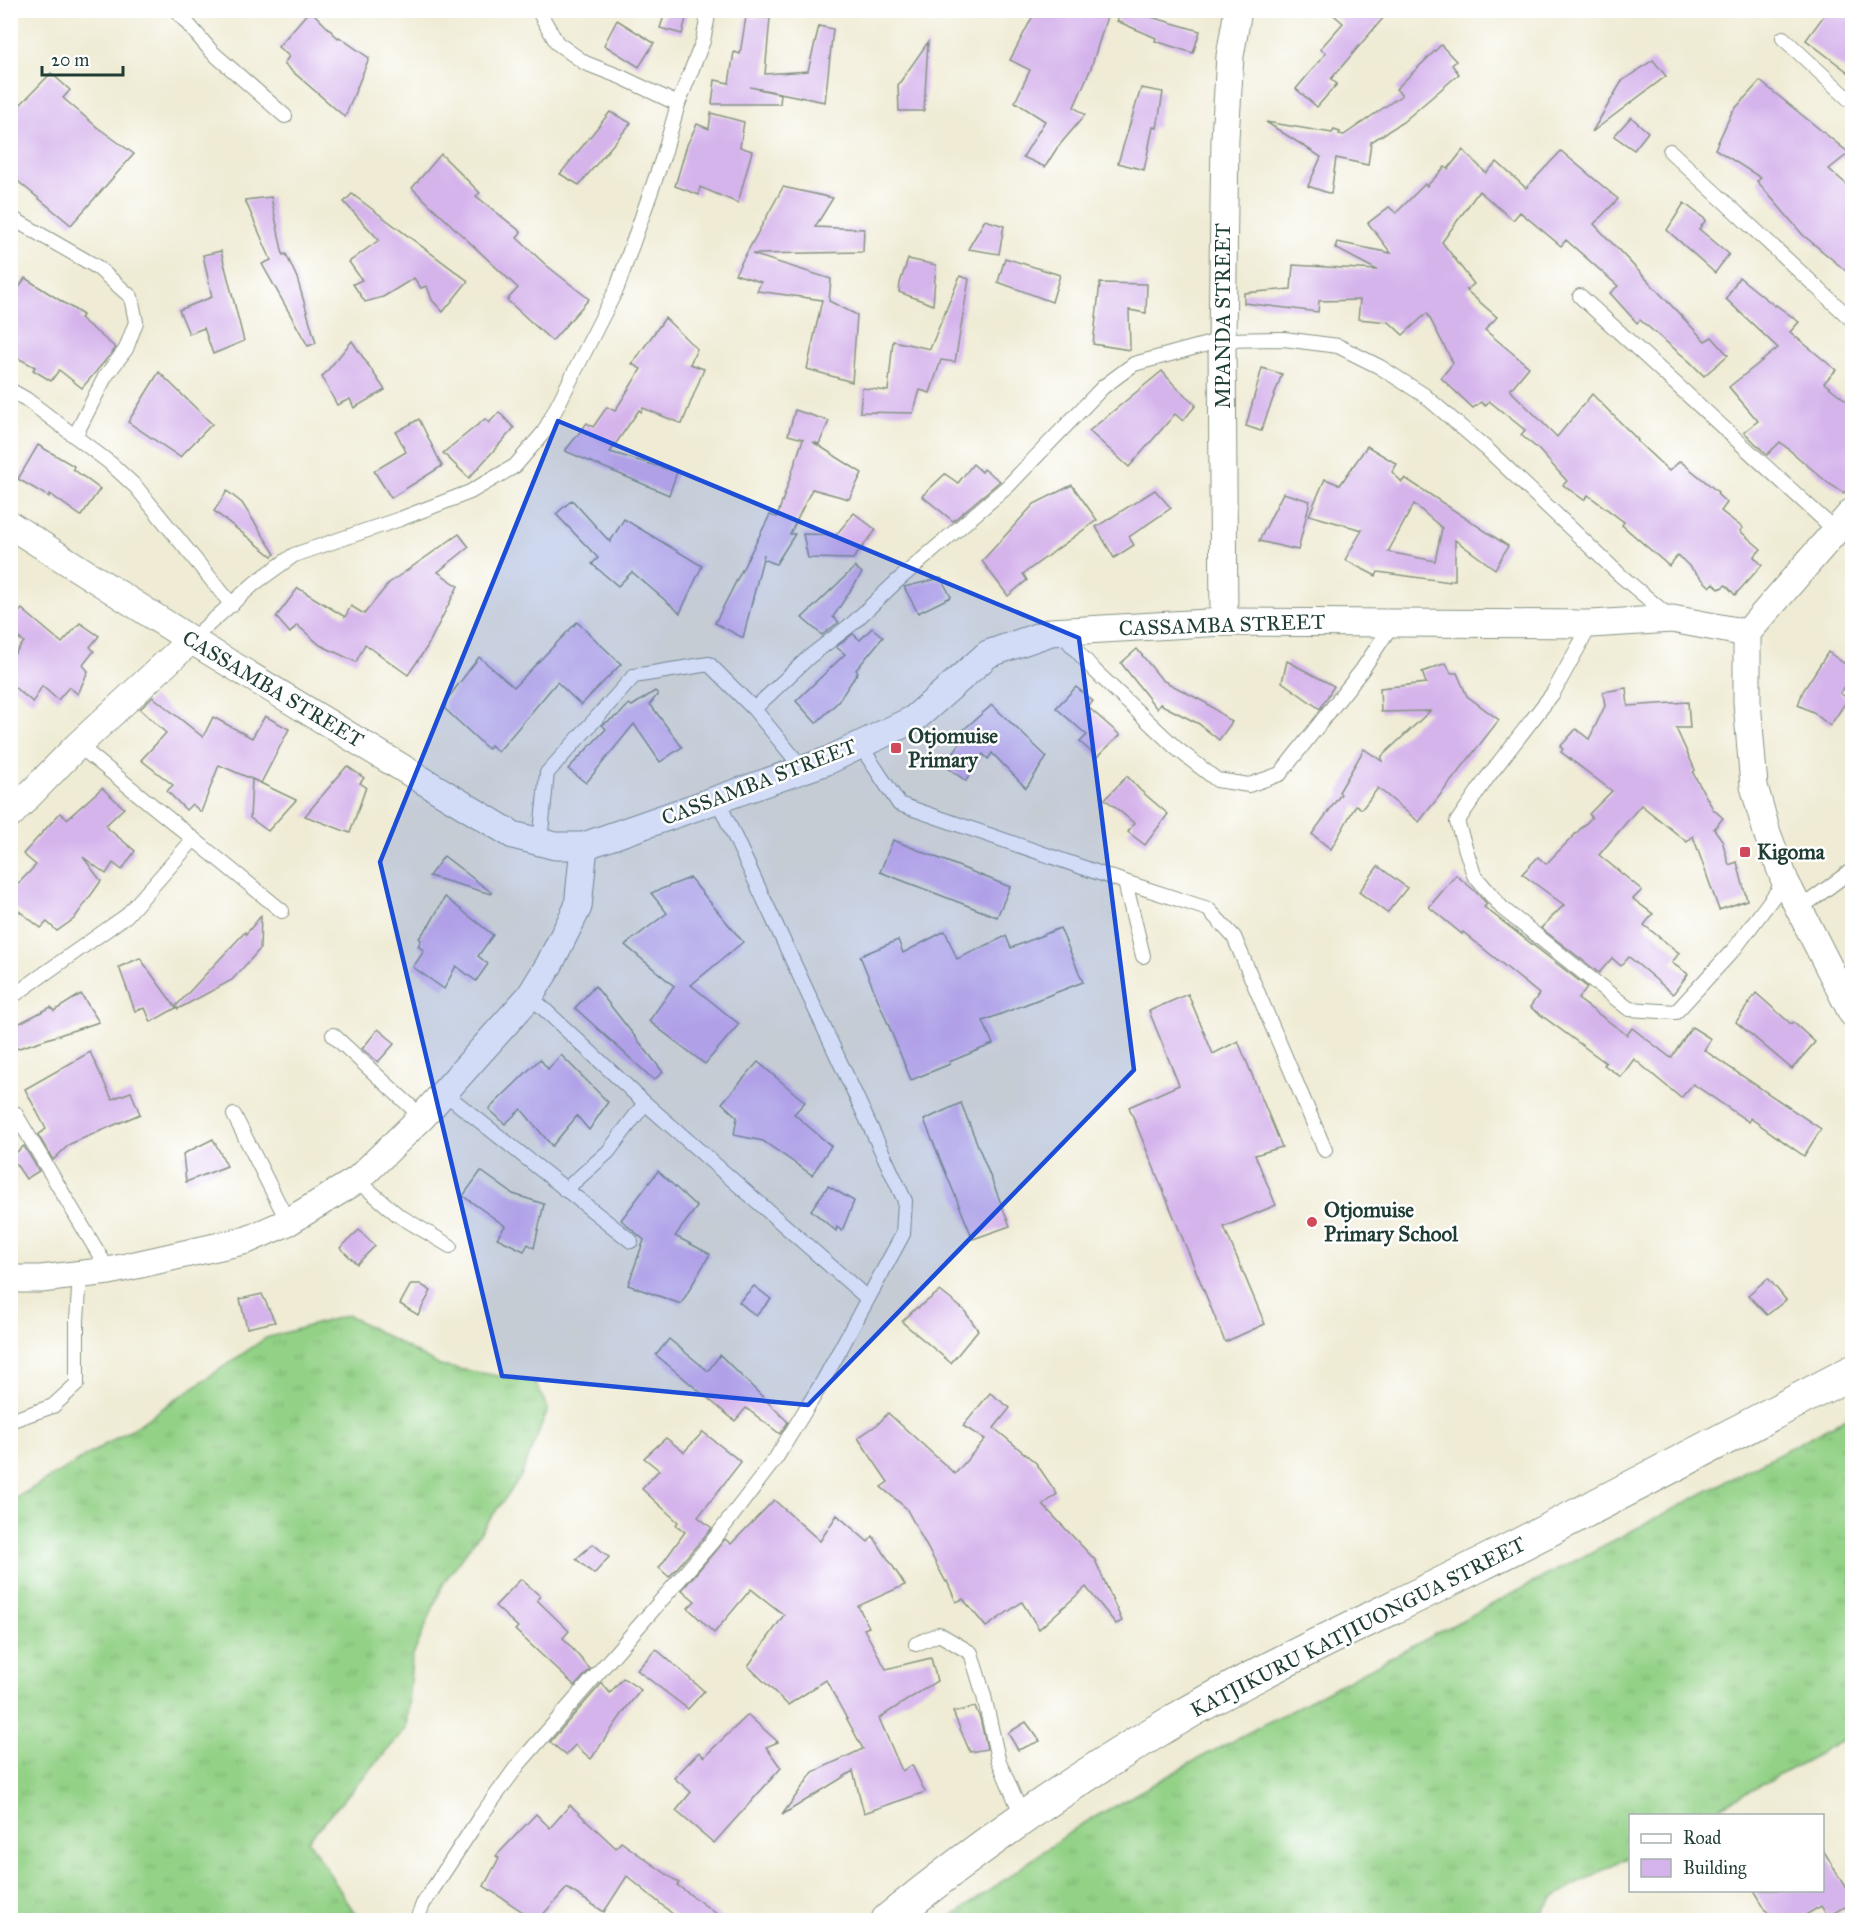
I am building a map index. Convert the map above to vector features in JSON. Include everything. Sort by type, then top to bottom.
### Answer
[{"type":"street","name":"MPANDA STREET","points":[[1224,622],[1222,340],[1225,138],[1230,56],[1238,10]]},
{"type":"street","points":[[1844,522],[1746,633],[1747,702],[1754,786],[1767,833],[1798,910],[1852,1013]]},
{"type":"street","name":"CASSAMBA STREET","points":[[10,525],[191,640],[513,835],[555,846],[585,846],[827,761],[914,719],[988,654],[1051,632],[1224,622],[1591,624],[1672,619],[1746,633]]},
{"type":"street","points":[[10,815],[78,745],[191,640]]},
{"type":"street","points":[[10,1279],[80,1275],[247,1240],[288,1222],[357,1180],[422,1117],[530,996],[549,965],[578,908],[585,846]]},
{"type":"street","name":"KATJIKURU KATJIUONGUA STREET","points":[[888,1920],[930,1886],[1057,1793],[1169,1724],[1267,1670],[1476,1567],[1852,1372]]},
{"type":"lane","points":[[176,10],[212,52],[285,116]]},
{"type":"lane","points":[[538,10],[557,43],[585,63],[678,104]]},
{"type":"lane","points":[[191,640],[255,584],[294,555],[400,519],[470,492],[515,466],[544,432],[617,288],[664,154],[678,104],[703,41],[709,10]]},
{"type":"lane","points":[[1783,38],[1852,102]]},
{"type":"lane","points":[[1670,151],[1852,320]]},
{"type":"lane","points":[[10,217],[98,267],[131,297],[136,322],[126,349],[105,377],[75,436]]},
{"type":"lane","points":[[1580,296],[1844,522]]},
{"type":"lane","points":[[754,709],[809,657],[853,623],[896,582],[1008,486],[1103,387],[1134,364],[1222,340],[1284,339],[1338,346],[1380,367],[1424,395],[1488,450],[1620,575],[1672,619]]},
{"type":"lane","points":[[10,390],[26,399],[75,436],[136,487],[232,605]]},
{"type":"lane","points":[[1059,631],[1095,671],[1176,748],[1217,780],[1249,785],[1280,774],[1362,670],[1393,622]]},
{"type":"lane","points":[[1591,624],[1553,693],[1487,778],[1458,822],[1474,875],[1502,908],[1629,1009],[1676,1012],[1735,948],[1785,881]]},
{"type":"lane","points":[[540,842],[547,773],[634,676],[709,664],[754,709],[803,769]]},
{"type":"lane","points":[[78,745],[282,911]]},
{"type":"lane","points":[[860,745],[898,804],[1208,909],[1234,937],[1325,1150]]},
{"type":"lane","points":[[417,1920],[423,1904],[436,1884],[518,1765],[712,1542],[776,1458],[822,1383],[903,1234],[905,1201],[717,799]]},
{"type":"lane","points":[[10,998],[126,916],[193,840]]},
{"type":"lane","points":[[1798,910],[1852,870]]},
{"type":"lane","points":[[1125,882],[1143,956]]},
{"type":"lane","points":[[530,996],[645,1103],[867,1298]]},
{"type":"lane","points":[[333,1035],[422,1117]]},
{"type":"lane","points":[[443,1092],[631,1241]]},
{"type":"lane","points":[[565,1190],[608,1152],[645,1103]]},
{"type":"lane","points":[[15,1113],[109,1270]]},
{"type":"lane","points":[[234,1115],[288,1222]]},
{"type":"lane","points":[[357,1180],[398,1215],[450,1246]]},
{"type":"lane","points":[[10,1421],[53,1406],[77,1384],[80,1275]]},
{"type":"lane","points":[[916,1644],[939,1634],[971,1653],[984,1696],[998,1759],[1023,1818]]},
{"type":"highlighted area","points":[[558,421],[1079,638],[1134,1070],[808,1405],[502,1376],[380,862]]},
{"type":"green space","points":[[348,1315],[440,1366],[535,1382],[548,1409],[520,1478],[444,1582],[412,1658],[406,1729],[308,1840],[359,1920],[11,1920],[11,1501],[138,1425],[266,1338]]},
{"type":"green space","points":[[1852,1415],[1852,1736],[1707,1814],[1629,1814],[1629,1856],[1554,1897],[1536,1920],[948,1920],[1079,1826],[1198,1759]]},
{"type":"building","points":[[310,10],[338,38],[369,58],[345,117],[284,64],[289,56],[278,47]]},
{"type":"building","points":[[666,10],[688,10],[682,34],[660,28]]},
{"type":"building","points":[[1036,10],[1109,10],[1091,68],[1074,107],[1085,115],[1057,148],[1045,167],[1023,157],[1045,121],[1015,102],[1030,70],[1010,60]]},
{"type":"building","points":[[1121,10],[1200,31],[1193,53],[1155,41],[1156,38],[1117,21]]},
{"type":"building","points":[[1328,10],[1390,10],[1331,79],[1337,84],[1317,107],[1296,89],[1326,53],[1320,49],[1343,23]]},
{"type":"building","points":[[1828,10],[1852,10],[1852,75],[1806,40]]},
{"type":"building","points":[[746,17],[770,18],[765,74],[808,71],[819,26],[833,29],[825,102],[750,87],[781,94],[780,104],[712,104],[715,80],[729,83],[734,52],[740,54]]},
{"type":"building","points":[[617,20],[654,43],[639,67],[604,45]]},
{"type":"building","points":[[928,42],[924,111],[899,111],[898,85]]},
{"type":"building","points":[[1441,45],[1456,61],[1452,65],[1459,74],[1403,122],[1371,142],[1368,165],[1336,158],[1331,194],[1308,186],[1321,157],[1266,122],[1332,133],[1334,130],[1344,135],[1402,95],[1396,89]]},
{"type":"building","points":[[1653,60],[1666,76],[1592,132],[1622,81]]},
{"type":"building","points":[[51,73],[70,90],[63,98],[134,154],[71,225],[10,172],[10,94],[21,104]]},
{"type":"building","points":[[1760,81],[1849,153],[1829,169],[1852,189],[1852,276],[1803,235],[1757,181],[1761,178],[1715,149],[1732,112]]},
{"type":"building","points":[[1141,88],[1163,92],[1157,128],[1153,127],[1144,170],[1118,163]]},
{"type":"building","points":[[610,112],[631,123],[579,185],[560,174]]},
{"type":"building","points":[[711,113],[744,122],[740,147],[752,151],[738,203],[700,187],[699,195],[675,186],[687,145],[697,124],[709,129]]},
{"type":"building","points":[[1631,117],[1648,132],[1634,150],[1614,136]]},
{"type":"building","points":[[1463,150],[1486,173],[1497,162],[1526,188],[1561,151],[1618,199],[1594,224],[1705,341],[1712,337],[1728,355],[1704,376],[1640,320],[1637,323],[1610,293],[1618,286],[1566,240],[1561,246],[1520,212],[1513,220],[1479,191],[1442,242],[1474,284],[1466,290],[1497,317],[1485,330],[1529,367],[1510,390],[1557,437],[1592,394],[1669,471],[1680,461],[1718,492],[1717,494],[1727,503],[1721,511],[1743,528],[1740,531],[1761,549],[1754,557],[1762,565],[1735,595],[1726,585],[1719,589],[1714,583],[1710,587],[1678,555],[1669,566],[1622,525],[1624,522],[1588,495],[1584,500],[1563,485],[1567,481],[1538,449],[1521,435],[1525,430],[1489,401],[1485,406],[1481,402],[1473,408],[1441,378],[1453,363],[1427,313],[1403,335],[1389,322],[1358,319],[1360,300],[1319,301],[1318,312],[1244,303],[1244,293],[1291,289],[1293,265],[1377,270],[1335,248],[1337,242],[1391,253],[1368,223],[1389,207],[1396,213],[1445,167],[1448,169]]},
{"type":"building","points":[[441,154],[480,193],[476,196],[521,232],[517,238],[546,265],[589,299],[552,341],[507,300],[518,288],[412,188]]},
{"type":"building","points":[[783,187],[833,198],[815,227],[864,229],[863,252],[752,254],[831,279],[829,301],[857,315],[852,382],[807,369],[822,300],[757,291],[761,282],[735,274]]},
{"type":"building","points":[[352,194],[468,281],[443,312],[432,300],[427,286],[421,288],[414,278],[383,297],[365,302],[353,284],[362,280],[349,262],[379,240],[344,202]]},
{"type":"building","points":[[271,197],[283,255],[286,254],[297,278],[316,343],[308,346],[262,264],[271,260],[245,200]]},
{"type":"building","points":[[1684,203],[1706,220],[1699,229],[1729,254],[1715,273],[1667,230]]},
{"type":"building","points":[[985,220],[1004,226],[999,254],[968,249]]},
{"type":"building","points":[[221,251],[244,341],[213,354],[204,328],[189,334],[179,310],[212,297],[203,255]]},
{"type":"building","points":[[1005,258],[1060,275],[1052,302],[998,282]]},
{"type":"building","points":[[908,259],[936,265],[933,305],[899,292]]},
{"type":"building","points":[[960,276],[969,279],[955,362],[941,360],[930,393],[920,390],[913,413],[860,412],[862,388],[888,391],[893,341],[930,349]]},
{"type":"building","points":[[1739,277],[1799,322],[1790,332],[1836,370],[1824,383],[1852,405],[1852,478],[1844,493],[1828,483],[1780,442],[1767,455],[1744,432],[1758,421],[1729,387],[1778,348],[1726,299]]},
{"type":"building","points":[[25,278],[83,315],[80,318],[116,348],[82,388],[59,370],[51,381],[33,370],[35,367],[10,354],[10,302]]},
{"type":"building","points":[[1100,283],[1147,284],[1146,313],[1129,310],[1130,350],[1093,344]]},
{"type":"building","points":[[665,318],[697,349],[690,364],[704,369],[682,424],[643,408],[641,412],[639,410],[610,452],[677,472],[669,495],[565,451],[587,423],[593,427],[607,407],[615,411],[641,369],[632,364]]},
{"type":"building","points":[[352,341],[385,390],[354,408],[350,399],[337,405],[322,377]]},
{"type":"building","points":[[1262,368],[1282,374],[1261,431],[1246,426]]},
{"type":"building","points":[[1162,371],[1196,405],[1183,421],[1175,414],[1129,467],[1089,431]]},
{"type":"building","points":[[159,372],[212,424],[180,457],[128,422]]},
{"type":"building","points":[[795,410],[829,421],[819,444],[813,442],[862,473],[849,499],[812,489],[790,534],[795,534],[776,564],[763,559],[764,554],[743,638],[715,623],[770,515],[777,517],[803,439],[788,435]]},
{"type":"building","points":[[499,412],[514,428],[469,478],[443,453],[485,419],[489,423]]},
{"type":"building","points":[[419,419],[442,466],[391,498],[374,471],[406,452],[396,432]]},
{"type":"building","points":[[38,445],[74,466],[73,469],[100,489],[81,516],[50,494],[49,497],[18,479]]},
{"type":"building","points":[[1367,446],[1397,464],[1392,472],[1402,482],[1405,478],[1508,546],[1495,569],[1455,540],[1455,580],[1450,580],[1450,582],[1378,572],[1376,576],[1345,560],[1362,530],[1309,515],[1325,479],[1340,485]],"holes":[[[1414,504],[1442,528],[1435,561],[1388,552]]]},
{"type":"building","points":[[973,464],[982,472],[984,469],[1000,481],[953,521],[922,496],[945,474],[958,483]]},
{"type":"building","points":[[1072,485],[1097,520],[1023,574],[1027,580],[1008,596],[982,561],[1034,504]]},
{"type":"building","points":[[1155,490],[1171,508],[1129,537],[1134,545],[1114,558],[1096,527]]},
{"type":"building","points":[[227,491],[242,503],[275,554],[272,556],[214,511]]},
{"type":"building","points":[[1283,493],[1310,501],[1298,550],[1259,541]]},
{"type":"building","points":[[572,500],[610,542],[624,519],[702,566],[680,613],[632,572],[618,586],[592,564],[598,558],[556,514]]},
{"type":"building","points":[[854,513],[876,530],[853,559],[808,558],[803,534],[836,535]]},
{"type":"building","points":[[459,534],[469,547],[438,572],[458,586],[427,647],[408,675],[365,644],[356,662],[320,645],[297,625],[290,633],[276,617],[298,588],[345,617],[351,606],[364,614],[389,583]]},
{"type":"building","points":[[855,567],[862,573],[833,617],[839,622],[822,635],[802,618]]},
{"type":"building","points":[[941,578],[951,597],[918,613],[904,587]]},
{"type":"building","points":[[22,609],[62,643],[80,623],[99,636],[90,647],[94,651],[83,665],[88,671],[78,694],[69,687],[58,700],[42,686],[33,702],[10,684],[10,659],[24,642],[10,632],[10,622]]},
{"type":"building","points":[[577,622],[621,664],[581,705],[557,682],[498,752],[491,745],[488,749],[445,709],[445,702],[479,657],[514,687]]},
{"type":"building","points":[[872,628],[883,637],[856,670],[858,672],[838,702],[816,723],[796,701],[845,654],[836,647],[853,634],[860,640]]},
{"type":"building","points":[[1137,649],[1162,680],[1206,703],[1232,722],[1219,740],[1199,724],[1160,704],[1157,709],[1121,663]]},
{"type":"building","points":[[1828,652],[1852,669],[1852,679],[1840,693],[1848,699],[1830,726],[1813,712],[1798,705],[1803,691]]},
{"type":"building","points":[[1287,661],[1334,686],[1320,709],[1282,682]]},
{"type":"building","points":[[1446,663],[1451,673],[1457,673],[1467,696],[1499,720],[1419,822],[1378,788],[1362,809],[1356,805],[1331,849],[1312,834],[1341,794],[1339,792],[1364,749],[1382,761],[1382,756],[1430,711],[1381,712],[1380,688],[1426,683],[1422,672]]},
{"type":"building","points":[[1076,687],[1093,701],[1088,707],[1120,735],[1097,757],[1080,742],[1087,735],[1056,708]]},
{"type":"building","points":[[1626,688],[1628,706],[1688,702],[1690,728],[1676,728],[1695,770],[1693,773],[1713,809],[1723,818],[1714,829],[1722,840],[1729,865],[1737,862],[1747,900],[1719,910],[1693,836],[1687,842],[1641,805],[1599,855],[1642,890],[1633,899],[1653,914],[1644,925],[1679,953],[1672,963],[1688,974],[1673,994],[1629,957],[1621,966],[1612,958],[1599,973],[1541,928],[1564,905],[1522,874],[1538,857],[1546,864],[1592,817],[1589,814],[1612,791],[1561,752],[1563,749],[1560,747],[1576,729],[1589,739],[1605,706],[1603,692]]},
{"type":"building","points":[[655,691],[658,694],[650,704],[682,747],[660,762],[634,724],[586,783],[568,769],[606,729],[602,725],[620,714],[629,704],[632,706]]},
{"type":"building","points":[[153,697],[203,737],[213,717],[252,738],[265,716],[289,729],[261,783],[219,765],[201,812],[192,804],[186,810],[167,791],[173,785],[141,760],[166,733],[140,709]]},
{"type":"building","points":[[992,705],[1047,757],[1026,788],[992,753],[988,759],[983,754],[966,781],[944,765],[967,734],[963,730]]},
{"type":"building","points":[[347,766],[364,778],[360,783],[366,787],[350,833],[305,816]]},
{"type":"building","points":[[1127,776],[1168,814],[1145,845],[1128,832],[1134,823],[1105,799]]},
{"type":"building","points":[[252,779],[296,800],[268,831],[250,818]]},
{"type":"building","points":[[102,788],[124,808],[105,826],[135,851],[122,870],[113,863],[106,874],[83,857],[101,881],[74,919],[57,931],[47,922],[41,928],[10,904],[10,892],[36,865],[23,854],[60,813],[67,819]]},
{"type":"building","points":[[893,840],[1010,887],[997,917],[880,872]]},
{"type":"building","points":[[444,856],[492,893],[429,876]]},
{"type":"building","points":[[1378,866],[1407,888],[1387,913],[1359,892]]},
{"type":"building","points":[[1456,875],[1487,904],[1484,907],[1587,987],[1578,999],[1627,1035],[1632,1028],[1671,1058],[1692,1027],[1711,1039],[1704,1050],[1821,1129],[1804,1156],[1750,1118],[1749,1122],[1693,1084],[1681,1098],[1634,1059],[1621,1077],[1604,1065],[1606,1063],[1530,1007],[1539,994],[1429,907]]},
{"type":"building","points":[[690,878],[743,942],[691,985],[739,1024],[705,1064],[649,1021],[674,986],[625,945],[667,913],[651,893]]},
{"type":"building","points":[[445,897],[493,935],[478,956],[488,964],[476,981],[456,966],[444,989],[413,967],[424,951],[418,946],[421,940],[419,938]]},
{"type":"building","points":[[261,916],[260,949],[232,980],[178,1009],[176,1006]]},
{"type":"building","points":[[1060,928],[1083,982],[983,1021],[993,1044],[911,1080],[860,956],[898,940],[903,953],[945,931],[957,959],[1006,936],[1011,948]]},
{"type":"building","points":[[140,958],[176,1008],[151,1022],[145,1008],[135,1011],[119,967]]},
{"type":"building","points":[[595,986],[663,1072],[654,1080],[575,1008]]},
{"type":"building","points":[[1756,993],[1815,1042],[1792,1069],[1736,1022]]},
{"type":"building","points":[[81,994],[99,1022],[16,1049],[10,1039],[10,1028],[51,1007],[54,1011]]},
{"type":"building","points":[[1188,994],[1213,1054],[1238,1041],[1282,1147],[1255,1155],[1276,1205],[1224,1227],[1265,1324],[1225,1342],[1129,1107],[1179,1085],[1149,1011]]},
{"type":"building","points":[[378,1029],[395,1043],[378,1062],[362,1049]]},
{"type":"building","points":[[90,1052],[112,1099],[131,1092],[140,1114],[70,1144],[53,1160],[38,1135],[46,1129],[25,1089]]},
{"type":"building","points":[[561,1055],[608,1102],[589,1130],[577,1116],[552,1146],[521,1109],[505,1124],[489,1109],[540,1059],[548,1069]]},
{"type":"building","points":[[758,1062],[805,1102],[794,1114],[831,1146],[812,1175],[763,1141],[734,1135],[737,1117],[722,1103]]},
{"type":"building","points":[[961,1103],[1010,1226],[973,1239],[924,1120]]},
{"type":"building","points":[[213,1139],[227,1166],[186,1182],[183,1154]]},
{"type":"building","points":[[24,1146],[39,1171],[26,1179],[11,1157]]},
{"type":"building","points":[[481,1171],[513,1194],[544,1204],[534,1248],[528,1244],[524,1251],[497,1238],[505,1226],[463,1196]]},
{"type":"building","points":[[658,1171],[697,1207],[675,1236],[710,1254],[681,1304],[628,1285],[644,1240],[621,1220]]},
{"type":"building","points":[[828,1186],[854,1201],[842,1231],[837,1227],[836,1231],[811,1210]]},
{"type":"building","points":[[359,1230],[375,1246],[357,1264],[340,1248]]},
{"type":"building","points":[[1768,1278],[1786,1300],[1767,1315],[1748,1295]]},
{"type":"building","points":[[411,1284],[420,1284],[431,1291],[418,1315],[400,1304]]},
{"type":"building","points":[[754,1286],[771,1299],[756,1316],[739,1302]]},
{"type":"building","points":[[940,1291],[964,1310],[978,1330],[951,1363],[902,1322],[917,1307]]},
{"type":"building","points":[[262,1294],[275,1322],[247,1328],[240,1299]]},
{"type":"building","points":[[669,1339],[708,1371],[720,1355],[788,1422],[780,1434],[746,1408],[735,1421],[656,1355]]},
{"type":"building","points":[[990,1393],[1010,1408],[994,1428],[1036,1463],[1057,1494],[1043,1505],[1095,1560],[1122,1621],[1116,1624],[1086,1587],[1039,1629],[1022,1602],[986,1627],[963,1599],[956,1602],[947,1581],[906,1508],[881,1487],[888,1482],[858,1438],[878,1424],[888,1413],[955,1474],[985,1439],[963,1426]]},
{"type":"building","points":[[703,1432],[741,1462],[698,1517],[712,1528],[669,1577],[659,1568],[685,1532],[676,1525],[678,1522],[642,1489],[659,1470],[644,1458],[666,1438],[684,1452]]},
{"type":"building","points":[[774,1500],[820,1541],[837,1515],[868,1542],[873,1536],[905,1585],[858,1606],[869,1627],[864,1629],[886,1669],[931,1658],[937,1681],[879,1718],[902,1771],[912,1765],[925,1792],[864,1813],[853,1771],[782,1815],[813,1772],[863,1749],[826,1680],[788,1705],[748,1666],[784,1615],[751,1589],[714,1633],[688,1608],[695,1601],[682,1590],[725,1539],[731,1544]]},
{"type":"building","points":[[593,1544],[609,1557],[594,1574],[576,1559]]},
{"type":"building","points":[[521,1579],[540,1596],[537,1600],[569,1631],[563,1638],[590,1669],[575,1686],[515,1630],[518,1627],[495,1606]]},
{"type":"building","points":[[656,1649],[704,1691],[688,1709],[637,1670]]},
{"type":"building","points":[[623,1678],[641,1690],[591,1759],[575,1745],[566,1755],[550,1742],[602,1683],[610,1693]]},
{"type":"building","points":[[975,1707],[987,1749],[970,1752],[953,1712]]},
{"type":"building","points":[[748,1715],[778,1742],[766,1747],[781,1768],[714,1843],[676,1811],[691,1792],[674,1778],[699,1752],[704,1757]]},
{"type":"building","points":[[1026,1722],[1040,1741],[1018,1750],[1008,1733]]},
{"type":"building","points":[[570,1805],[616,1848],[621,1842],[679,1883],[677,1885],[725,1920],[680,1920],[627,1876],[604,1912],[567,1888],[538,1920],[484,1886],[499,1858],[496,1856],[536,1814],[550,1828]]},
{"type":"building","points":[[1824,1851],[1852,1899],[1852,1903],[1828,1917],[1821,1906],[1797,1920],[1772,1920],[1755,1892],[1824,1892]]},
{"type":"place","name":"Otjomuise Primary","points":[[896,748]]},
{"type":"place","name":"Kigoma","points":[[1745,852]]},
{"type":"place","name":"Otjomuise Primary School","points":[[1312,1222]]}]
